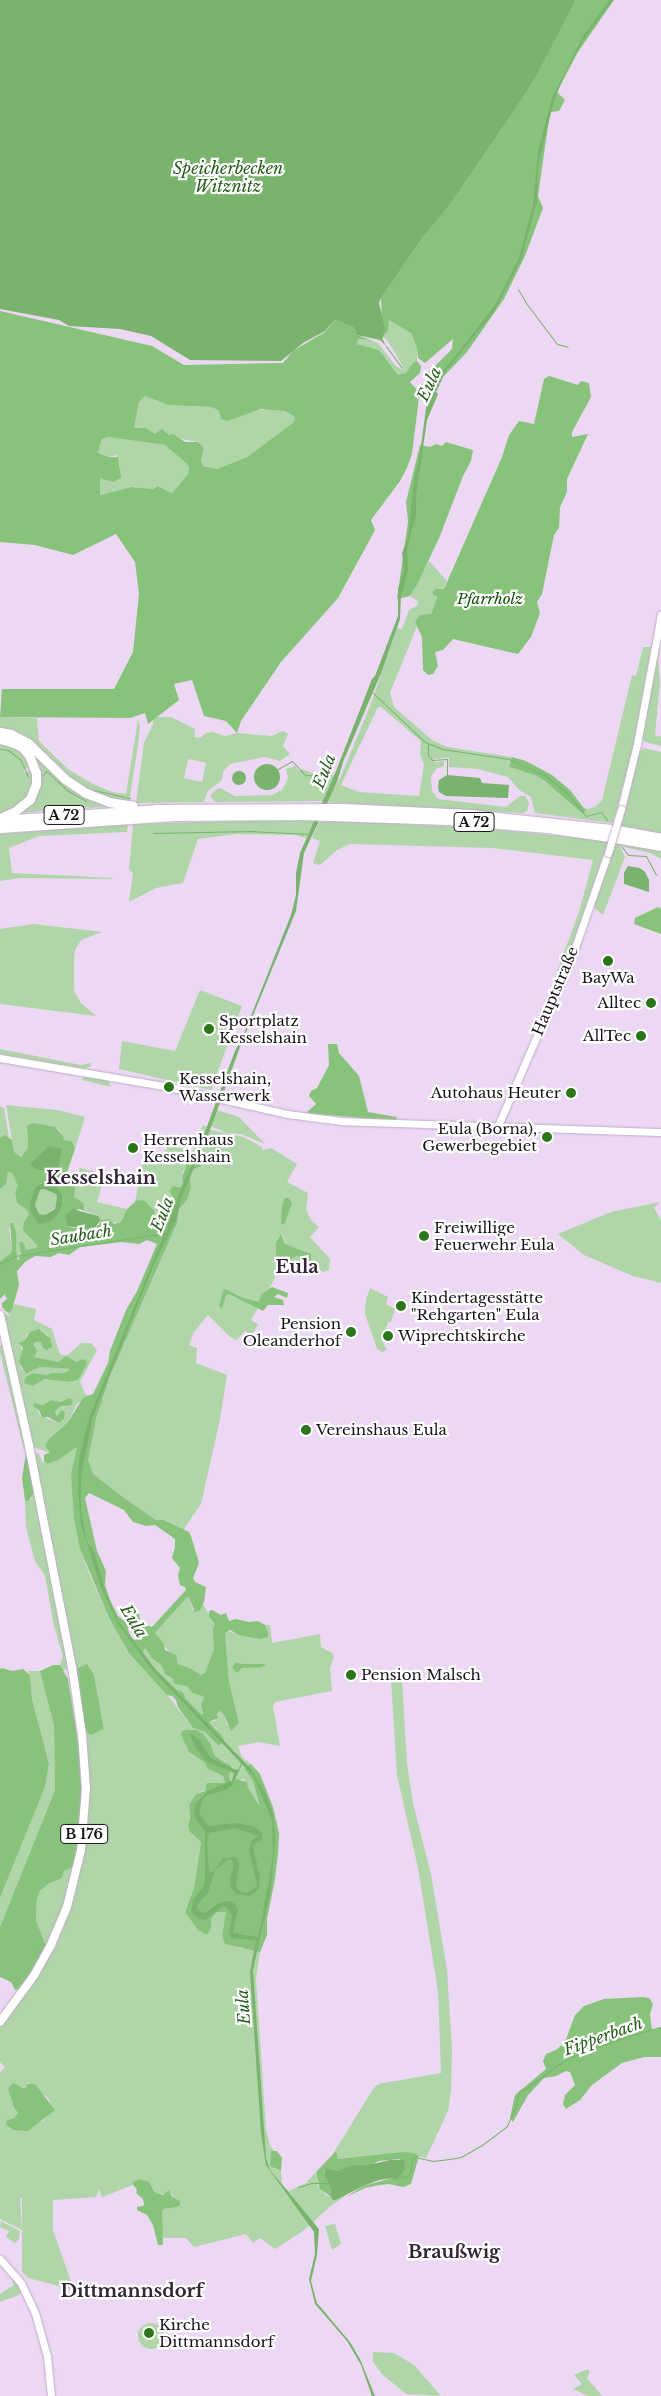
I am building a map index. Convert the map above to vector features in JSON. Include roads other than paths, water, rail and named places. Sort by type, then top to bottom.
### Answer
[{"type":"highway","points":[[0,732],[11,734],[28,743],[65,779],[81,790],[132,812]]},
{"type":"highway","points":[[0,739],[14,742],[22,747],[30,755],[36,773],[36,784],[30,800],[14,812],[0,819]]},
{"type":"highway","name":"A 72","points":[[0,828],[156,809],[301,811],[470,814],[661,838]]},
{"type":"highway","name":"A 72","points":[[0,819],[132,812],[301,811]]},
{"type":"highway","name":"A 72","points":[[613,833],[661,846]]},
{"type":"main road","name":"Hauptstraße","points":[[497,1128],[570,959],[608,853],[637,744],[661,614]]},
{"type":"main road","points":[[0,1058],[210,1096],[287,1114],[342,1122],[661,1132]]},
{"type":"main road","name":"B 176","points":[[0,1315],[30,1450],[77,1696],[84,1748],[86,1794],[81,1850],[67,1907],[52,1943],[35,1974],[0,2022]]},
{"type":"main road","points":[[0,2259],[21,2283],[33,2308],[47,2356],[50,2396]]},
{"type":"water","name":"Speicherbecken Witznitz","points":[[0,0],[576,0],[535,79],[449,206],[423,237],[381,298],[379,303],[385,330],[382,338],[386,346],[380,340],[357,335],[353,327],[335,320],[325,331],[303,343],[281,361],[190,360],[151,336],[120,329],[69,326],[59,320],[0,309]]},
{"type":"water","points":[[610,0],[613,0],[583,41],[564,75],[553,104],[538,167],[537,202],[521,260],[494,312],[446,371],[436,392],[438,394],[427,420],[416,497],[416,515],[407,549],[408,571],[401,596],[400,619],[382,671],[343,762],[337,782],[304,853],[296,911],[182,1196],[176,1220],[155,1262],[93,1416],[81,1476],[81,1511],[87,1542],[93,1549],[106,1593],[119,1622],[154,1668],[251,1769],[266,1795],[273,1813],[275,1840],[271,1889],[253,1970],[266,2158],[270,2170],[319,2229],[317,2255],[311,2281],[317,2303],[350,2342],[360,2359],[375,2396],[372,2396],[361,2365],[347,2341],[315,2304],[309,2279],[315,2254],[314,2232],[266,2165],[261,2133],[250,1972],[256,1940],[231,1938],[229,1934],[232,1915],[226,1907],[222,1907],[205,1920],[198,1919],[191,1911],[193,1900],[204,1886],[205,1875],[205,1832],[194,1816],[195,1804],[209,1790],[232,1781],[234,1773],[206,1761],[195,1747],[190,1735],[192,1734],[199,1740],[211,1758],[236,1770],[239,1769],[241,1763],[153,1671],[118,1624],[101,1587],[81,1524],[78,1492],[79,1461],[89,1418],[181,1188],[196,1156],[235,1051],[243,1036],[291,915],[296,895],[296,873],[300,853],[336,771],[398,616],[398,589],[404,570],[402,553],[408,537],[414,480],[420,453],[427,401],[441,374],[496,304],[519,258],[533,205],[538,151],[552,98],[584,34]],"holes":[[[242,1764],[254,1777],[272,1820],[273,1854],[258,1937],[233,1933],[238,1910],[235,1904],[230,1901],[220,1902],[205,1913],[201,1912],[197,1907],[199,1902],[208,1893],[215,1870],[228,1860],[232,1860],[234,1866],[230,1877],[231,1888],[235,1894],[250,1896],[259,1889],[260,1876],[253,1848],[254,1844],[262,1841],[262,1833],[253,1826],[235,1823],[208,1826],[199,1812],[203,1799],[207,1795],[232,1786]],[[235,1828],[259,1836],[252,1840],[249,1851],[257,1884],[255,1888],[246,1893],[240,1891],[236,1886],[239,1864],[236,1857],[223,1858],[213,1872],[209,1872],[207,1841],[209,1833]]]},
{"type":"water","points":[[267,764],[276,768],[280,777],[276,786],[267,790],[258,786],[254,777],[258,768]]},
{"type":"water","points":[[236,771],[242,771],[246,778],[242,785],[236,785],[232,781],[232,775]]},
{"type":"water","points":[[447,775],[480,778],[482,783],[509,785],[508,798],[446,796],[439,792],[438,787],[439,780]]},
{"type":"water","points":[[628,866],[640,868],[645,872],[649,880],[649,892],[624,884],[624,873]]},
{"type":"water","points":[[49,1146],[62,1149],[58,1170],[46,1171],[35,1169],[31,1163]]},
{"type":"water","points":[[46,1181],[57,1187],[62,1196],[62,1205],[59,1213],[51,1221],[39,1224],[31,1213],[30,1204],[35,1188]],"holes":[[[44,1189],[56,1194],[55,1209],[45,1215],[39,1214],[35,1205],[40,1190]]]},
{"type":"water","points":[[72,1209],[98,1216],[101,1220],[95,1227],[87,1229],[67,1226],[65,1216]]},
{"type":"water","points":[[390,2160],[404,2160],[405,2169],[397,2180],[392,2178],[379,2180],[336,2200],[333,2200],[330,2196],[331,2189],[324,2175],[326,2168],[336,2171],[350,2165],[373,2164]]},
{"type":"waterway","points":[[518,289],[526,303],[557,344],[568,347]]},
{"type":"waterway","points":[[386,346],[402,368]]},
{"type":"waterway","points":[[371,691],[425,742],[442,749],[509,759],[544,775],[566,792],[586,816],[601,812],[607,820]]},
{"type":"waterway","points":[[428,744],[428,755],[432,760],[447,759],[447,775]]},
{"type":"waterway","points":[[0,749],[8,750],[20,759],[28,776]]},
{"type":"waterway","points":[[278,769],[292,761],[305,775],[326,776]]},
{"type":"waterway","points":[[42,776],[46,771],[68,791],[86,801]]},
{"type":"waterway","points":[[94,790],[130,798]]},
{"type":"waterway","points":[[153,833],[251,831],[309,834]]},
{"type":"waterway","points":[[622,847],[628,855],[646,856],[656,875]]},
{"type":"waterway","name":"Saubach","points":[[0,1264],[15,1256],[165,1233]]},
{"type":"waterway","name":"Fipperbach","points":[[400,2176],[405,2178],[410,2173],[412,2159],[415,2157],[432,2161],[450,2159],[461,2157],[482,2145],[507,2126],[516,2105],[519,2091],[527,2088],[556,2066],[579,2053],[661,2027]]},
{"type":"waterway","points":[[298,2187],[311,2183],[328,2183]]},
{"type":"place","name":"BayWa","points":[[608,961]]},
{"type":"place","name":"Alltec","points":[[651,1003]]},
{"type":"place","name":"Sportplatz Kesselshain","points":[[209,1029]]},
{"type":"place","name":"AllTec","points":[[641,1036]]},
{"type":"place","name":"Kesselshain, Wasserwerk","points":[[169,1087]]},
{"type":"place","name":"Autohaus Heuter","points":[[571,1093]]},
{"type":"place","name":"Eula (Borna), Gewerbegebiet","points":[[547,1137]]},
{"type":"place","name":"Herrenhaus Kesselshain","points":[[133,1148]]},
{"type":"place","name":"Freiwillige Feuerwehr Eula","points":[[424,1236]]},
{"type":"place","name":"Kindertagesstätte \"Rehgarten\" Eula","points":[[401,1306]]},
{"type":"place","name":"Pension Oleanderhof","points":[[351,1332]]},
{"type":"place","name":"Wiprechtskirche","points":[[388,1336]]},
{"type":"place","name":"Vereinshaus Eula","points":[[306,1430]]},
{"type":"place","name":"Pension Malsch","points":[[351,1675]]},
{"type":"place","name":"Kirche Dittmannsdorf","points":[[149,2333]]},
{"type":"district","name":"Kesselshain","points":[[101,1178]]},
{"type":"district","name":"Eula","points":[[297,1267]]},
{"type":"district","name":"Braußwig","points":[[454,2252]]},
{"type":"district","name":"Dittmannsdorf","points":[[132,2291]]},
{"type":"park label","name":"Pfarrholz","points":[[490,599]]}]
